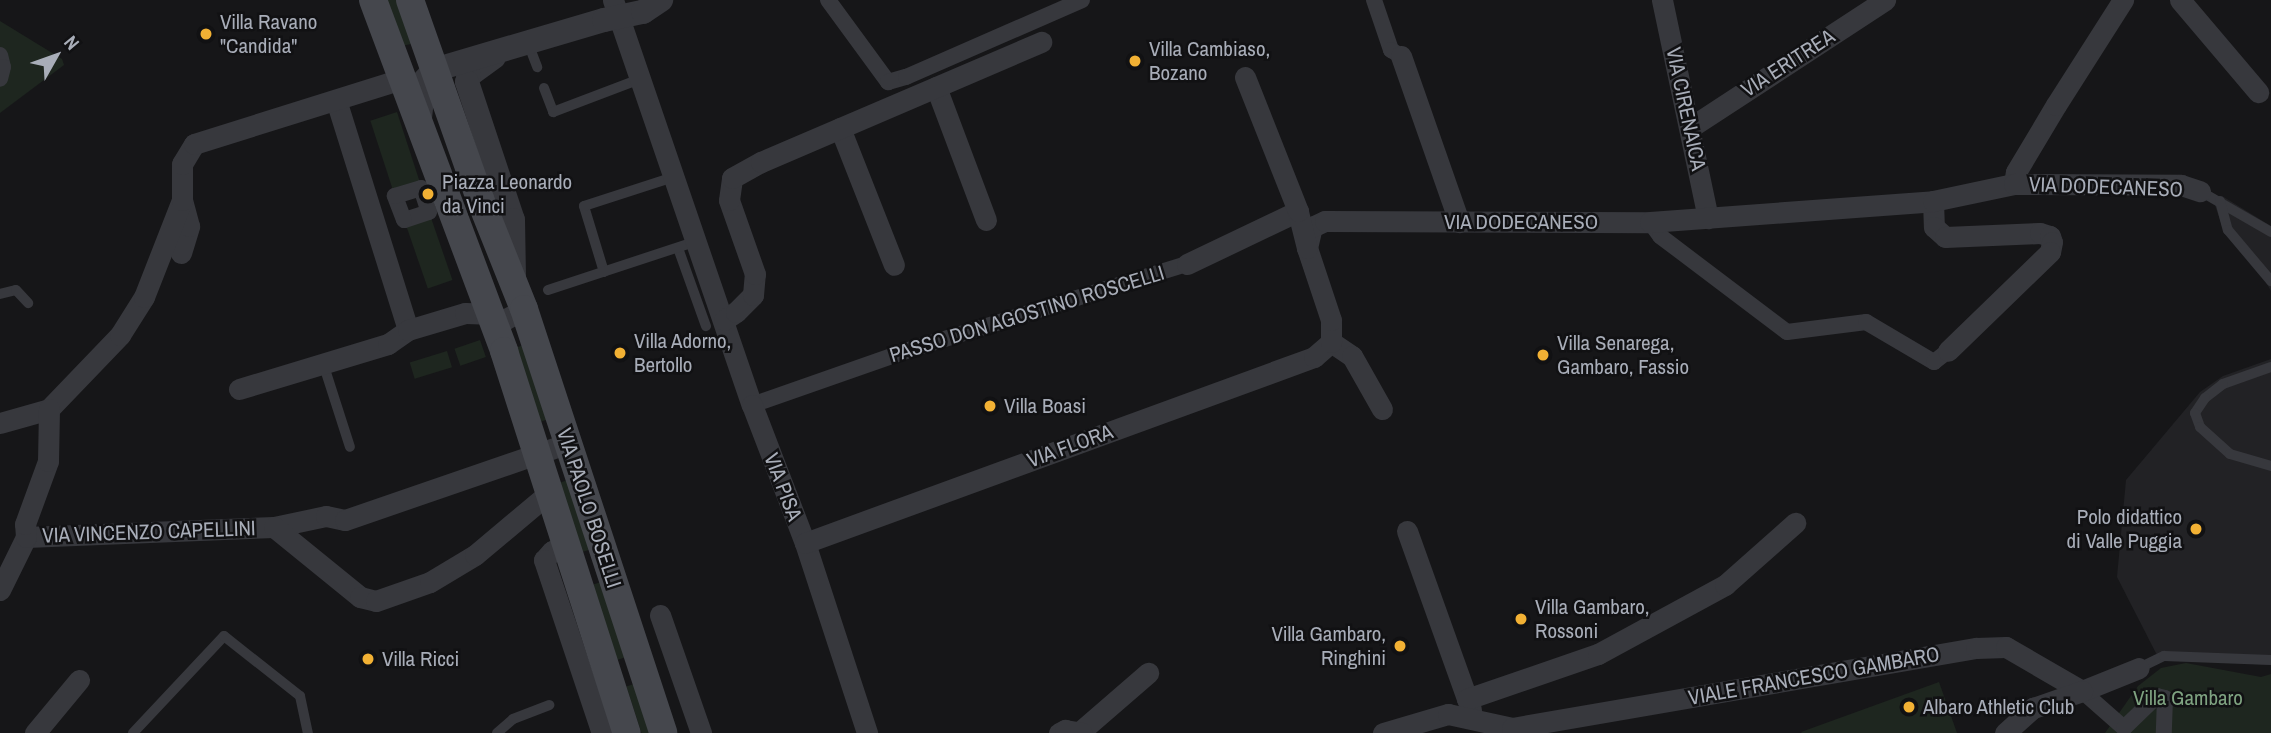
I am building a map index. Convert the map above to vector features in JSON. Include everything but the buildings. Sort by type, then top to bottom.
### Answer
[{"type":"main road","points":[[373,0],[401,79],[419,118],[489,314]]},
{"type":"main road","points":[[410,0],[521,305]]},
{"type":"main road","name":"VIA PAOLO BOSELLI","points":[[521,305],[663,733]]},
{"type":"main road","name":"VIA PAOLO BOSELLI","points":[[489,314],[538,455],[627,733]]},
{"type":"street","points":[[419,118],[424,81],[435,69],[473,64],[616,8],[643,12],[661,0]]},
{"type":"street","points":[[828,0],[887,82],[906,77],[1082,0]]},
{"type":"street","points":[[1374,0],[1391,50],[1401,55],[1459,222]]},
{"type":"street","name":"VIA CIRENAICA","points":[[1662,0],[1708,218]]},
{"type":"street","name":"VIA ERITREA","points":[[1690,127],[1885,0]]},
{"type":"street","name":"VIA DODECANESO","points":[[2014,184],[2016,172],[2123,0]]},
{"type":"street","points":[[2180,0],[2258,92]]},
{"type":"street","name":"VIA PISA","points":[[616,8],[674,177],[688,244],[715,323],[752,405],[805,543],[867,733]]},
{"type":"street","points":[[715,323],[736,312],[752,295],[755,274],[729,200],[732,178],[840,128],[1041,42]]},
{"type":"street","points":[[0,55],[3,67],[0,79]]},
{"type":"street","points":[[473,64],[467,82],[513,220],[521,305]]},
{"type":"street","points":[[1245,77],[1298,211],[1307,248],[1331,320],[1331,342],[1352,356],[1382,409]]},
{"type":"street","points":[[181,253],[189,226],[182,201],[180,177],[182,164],[194,144],[401,79]]},
{"type":"street","points":[[936,87],[986,220]]},
{"type":"street","points":[[336,100],[408,330]]},
{"type":"street","points":[[840,128],[894,265]]},
{"type":"street","name":"VIA DODECANESO","points":[[1307,248],[1312,227],[1325,221],[1650,222],[1933,201],[2014,184],[2181,185],[2200,191]]},
{"type":"street","points":[[0,423],[49,410],[120,335],[144,297],[182,201]]},
{"type":"street","points":[[1650,222],[1660,236],[1787,332],[1866,322],[1934,362],[2050,252],[2050,236],[2040,233],[1945,237],[1934,227],[1933,201]]},
{"type":"street","name":"PASSO DON AGOSTINO ROSCELLI","points":[[752,405],[909,350],[1186,264],[1298,211]]},
{"type":"street","points":[[239,389],[388,344],[408,330],[465,313],[489,314],[496,294],[504,291],[521,305]]},
{"type":"street","name":"VIA FLORA","points":[[805,543],[1314,357],[1331,342]]},
{"type":"street","points":[[0,590],[26,537],[25,524],[48,461],[49,410]]},
{"type":"street","points":[[264,527],[326,516],[345,520],[568,443]]},
{"type":"street","name":"VIA VINCENZO CAPELLINI","points":[[26,537],[264,527],[360,597],[376,601],[430,582],[475,555],[550,492]]},
{"type":"street","points":[[1467,699],[1598,654],[1725,585],[1795,523]]},
{"type":"street","points":[[1407,531],[1477,728]]},
{"type":"street","name":"VIA PAOLO BOSELLI","points":[[566,544],[552,551],[544,560],[602,733]]},
{"type":"street","points":[[660,615],[701,733]]},
{"type":"street","name":"VIALE FRANCESCO GAMBARO","points":[[1383,733],[1448,714],[1477,728],[1512,727],[1976,648],[2006,647],[2082,691]]},
{"type":"street","points":[[2005,733],[2033,708],[2139,668]]},
{"type":"street","points":[[1059,733],[1082,732],[1148,673]]},
{"type":"street","points":[[35,733],[79,680]]},
{"type":"street","points":[[649,691],[685,687]]},
{"type":"street","points":[[2082,691],[2122,731],[2157,696],[2165,698],[2164,733]]},
{"type":"lane","points":[[528,43],[537,67]]},
{"type":"lane","points":[[544,88],[553,111],[640,79]]},
{"type":"lane","points":[[604,272],[584,206],[674,177]]},
{"type":"lane","name":"VIA DODECANESO","points":[[2200,191],[2271,232]]},
{"type":"lane","points":[[2220,201],[2228,230],[2271,281]]},
{"type":"lane","points":[[548,290],[688,244]]},
{"type":"lane","points":[[0,294],[16,290],[28,303]]},
{"type":"lane","points":[[323,363],[351,447]]},
{"type":"lane","points":[[2271,367],[2222,384],[2204,398],[2195,413],[2200,427],[2230,454],[2271,466]]},
{"type":"lane","points":[[133,733],[224,636],[300,696],[308,733]]},
{"type":"lane","points":[[2139,668],[2164,656],[2271,660]]},
{"type":"lane","points":[[498,733],[513,719],[548,705]]},
{"type":"shaded area","points":[[2222,196],[2271,226],[2271,291],[2260,272],[2224,232],[2214,202]]},
{"type":"shaded area","name":"Polo didattico di Valle Puggia","points":[[2271,359],[2271,665],[2159,659],[2117,577],[2126,480],[2200,392],[2223,376]]},
{"type":"green space","points":[[386,0],[398,0],[411,44],[402,46]]},
{"type":"green space","points":[[0,21],[62,59],[64,65],[0,113]]},
{"type":"green space","points":[[397,112],[422,188],[395,197],[370,121]]},
{"type":"green space","points":[[429,212],[452,280],[428,289],[404,220]]},
{"type":"green space","points":[[480,340],[486,357],[460,366],[454,349]]},
{"type":"green space","points":[[524,345],[548,419],[540,422],[516,347]]},
{"type":"green space","points":[[447,351],[452,367],[415,379],[410,362]]},
{"type":"green space","points":[[568,480],[589,550],[581,552],[559,483]]},
{"type":"green space","points":[[601,582],[625,657],[617,660],[592,585]]},
{"type":"green space","name":"Villa Gambaro","points":[[2186,663],[2261,677],[2271,674],[2271,733],[2105,733],[2138,686],[2161,668]]},
{"type":"green space","name":"Albaro Athletic Club","points":[[1939,682],[1957,733],[1801,732]]},
{"type":"green space","points":[[634,684],[650,733],[642,733],[626,686]]},
{"type":"place","name":"Villa Ravano \"Candida\"","points":[[206,34]]},
{"type":"place","name":"Villa Cambiaso, Bozano","points":[[1135,61]]},
{"type":"place","name":"Piazza Leonardo da Vinci","points":[[428,194]]},
{"type":"place","name":"Villa Adorno, Bertollo","points":[[620,353]]},
{"type":"place","name":"Villa Senarega, Gambaro, Fassio","points":[[1543,355]]},
{"type":"place","name":"Villa Boasi","points":[[990,406]]},
{"type":"place","name":"Polo didattico di Valle Puggia","points":[[2196,529]]},
{"type":"place","name":"Villa Gambaro, Rossoni","points":[[1521,619]]},
{"type":"place","name":"Villa Gambaro, Ringhini","points":[[1400,646]]},
{"type":"place","name":"Villa Ricci","points":[[368,659]]},
{"type":"place","name":"Albaro Athletic Club","points":[[1909,707]]}]
